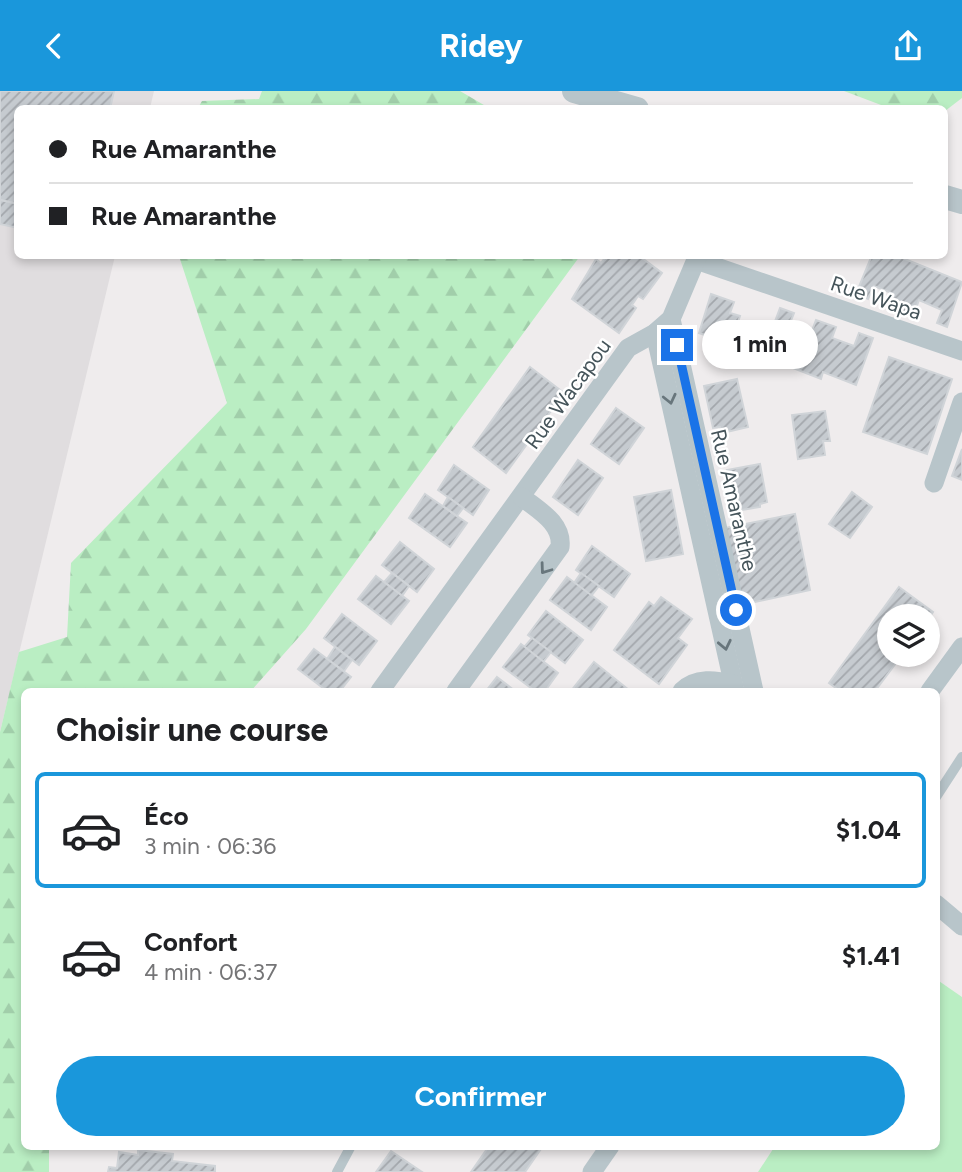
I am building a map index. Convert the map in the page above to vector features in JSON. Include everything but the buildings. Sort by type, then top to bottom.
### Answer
[{"type":"street","points":[[574,91],[623,105]]},
{"type":"street","name":"Rue Wacapou","points":[[382,688],[628,348],[655,333],[671,319],[697,259]]},
{"type":"street","name":"Rue Wapa","points":[[700,259],[962,351]]},
{"type":"street","name":"Rue Amaranthe","points":[[671,319],[691,450],[734,688]]},
{"type":"street","name":"Rue Amaranthe","points":[[655,333],[691,450],[753,688]]},
{"type":"street","points":[[934,483],[962,403]]},
{"type":"street","points":[[458,688],[560,547],[561,538],[553,522],[522,496]]},
{"type":"street","points":[[932,688],[962,647]]},
{"type":"street","points":[[687,688],[695,683],[715,681],[734,688]]},
{"type":"street","points":[[940,907],[962,926]]},
{"type":"street","points":[[592,1172],[607,1150]]},
{"type":"lane","points":[[940,791],[962,757]]},
{"type":"lane","points":[[337,1172],[349,1150]]},
{"type":"shaded area","points":[[0,91],[154,91],[151,105],[14,105],[14,259],[114,259],[0,732]]},
{"type":"green space","points":[[262,91],[460,91],[484,105],[200,105],[202,101],[259,99]]},
{"type":"green space","points":[[844,91],[962,91],[962,98],[948,109],[948,105],[881,105]]},
{"type":"green space","points":[[180,259],[578,259],[306,629],[254,688],[21,688],[21,1150],[49,1150],[49,1172],[0,1172],[0,732],[19,652],[67,637],[71,563],[227,403]]},
{"type":"green space","points":[[940,982],[962,997],[962,1172],[758,1172],[772,1150],[940,1150]]},
{"type":"route","points":[[677,345],[736,610]]}]
